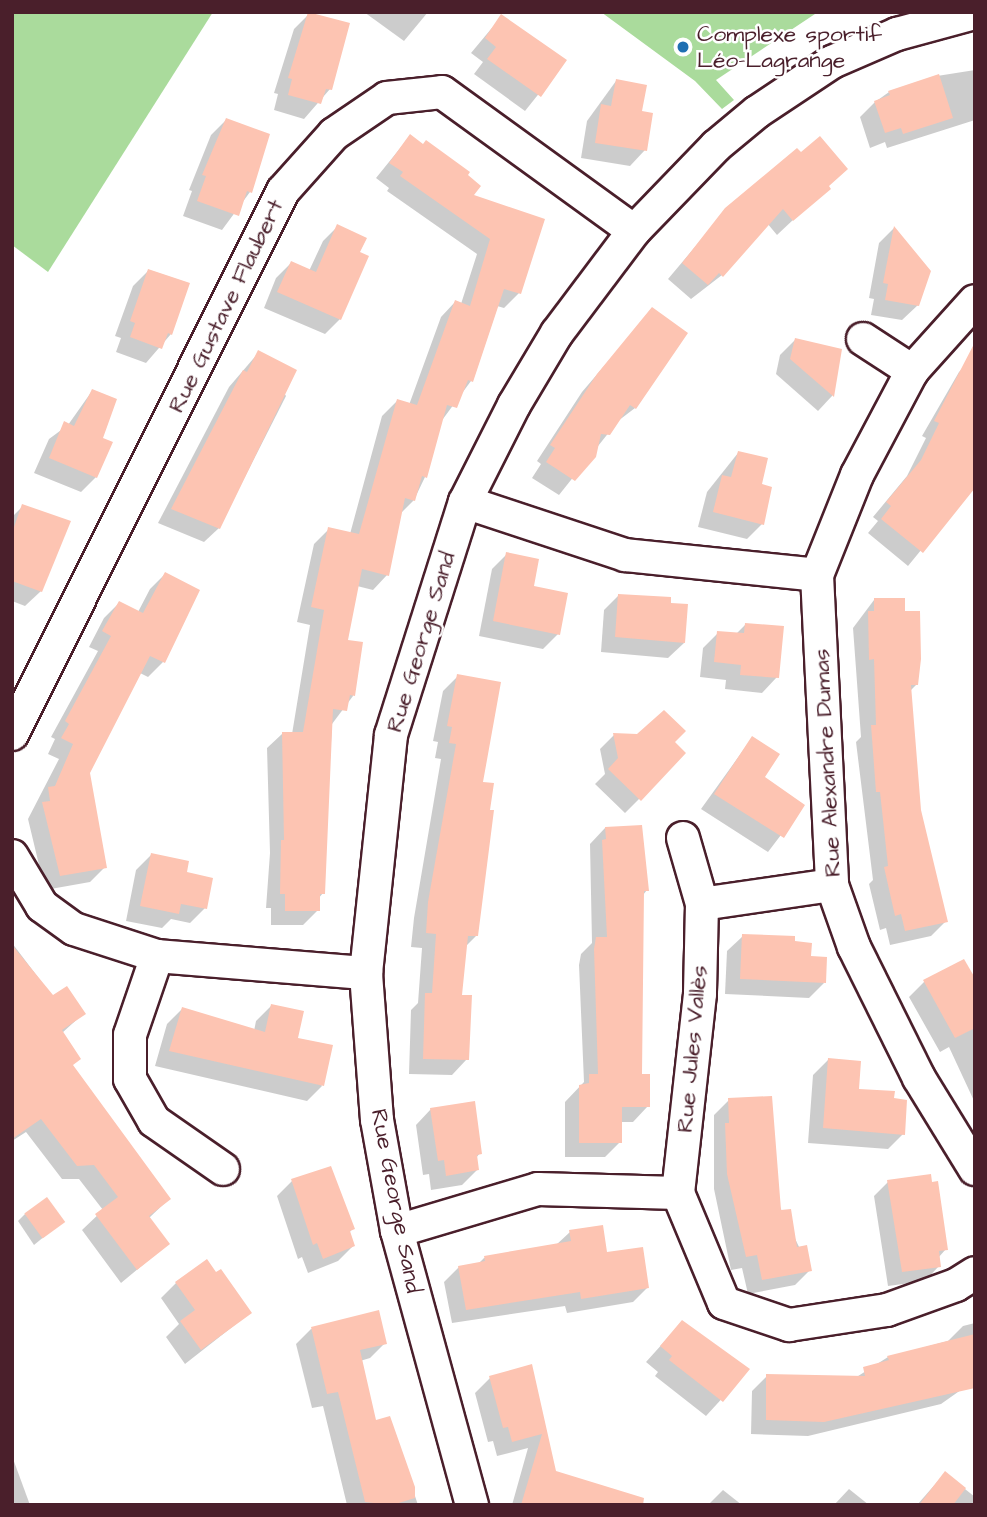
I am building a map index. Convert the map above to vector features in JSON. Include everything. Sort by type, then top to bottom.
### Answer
[{"type":"street","name":"Rue George Sand","points":[[472,1505],[397,1231],[377,1120],[366,973],[391,735],[465,502],[514,405],[557,333],[634,232],[716,146],[804,78],[891,36],[975,13]]},
{"type":"street","name":"Rue Gustave Flaubert","points":[[12,733],[283,191],[334,134],[387,98],[442,92],[634,232]]},
{"type":"street","name":"Rue Alexandre Dumas","points":[[975,301],[912,371],[857,475],[817,575],[832,885],[854,947],[889,1019],[975,1169]]},
{"type":"street","points":[[863,340],[912,371]]},
{"type":"street","points":[[465,502],[625,555],[817,575]]},
{"type":"street","name":"Rue Jules Vallès","points":[[683,838],[702,904],[700,994],[678,1193],[724,1303],[789,1325],[887,1310],[956,1285],[975,1273]]},
{"type":"street","points":[[12,856],[43,906],[74,929],[158,956],[366,973]]},
{"type":"street","points":[[702,904],[832,885]]},
{"type":"street","points":[[158,956],[130,1035],[130,1079],[154,1121],[223,1169]]},
{"type":"street","points":[[397,1231],[538,1189],[678,1193]]},
{"type":"green space","points":[[12,12],[213,12],[48,272],[12,245]]},
{"type":"green space","points":[[601,12],[818,12],[716,80],[734,100],[722,109],[695,81]]},
{"type":"building","points":[[308,12],[350,23],[332,90],[326,89],[321,104],[288,95],[292,79],[288,78]]},
{"type":"building","points":[[501,14],[567,60],[541,97],[487,59],[496,47],[485,38]]},
{"type":"building","points":[[939,74],[953,118],[903,134],[901,128],[885,133],[874,101],[890,95],[888,91]]},
{"type":"building","points":[[616,79],[647,85],[642,111],[653,113],[647,151],[595,143],[601,104],[611,106]]},
{"type":"building","points":[[226,118],[270,134],[252,193],[247,191],[239,216],[197,201],[206,176],[202,175]]},
{"type":"building","points":[[410,134],[423,144],[426,140],[470,172],[468,175],[481,186],[474,195],[545,219],[521,294],[504,289],[473,382],[468,380],[457,408],[447,405],[427,478],[422,476],[415,501],[405,498],[389,576],[362,569],[348,640],[363,642],[355,696],[350,695],[347,711],[333,709],[325,894],[320,894],[320,911],[285,911],[285,894],[280,894],[281,840],[284,840],[282,732],[303,732],[324,610],[311,607],[328,527],[359,534],[397,399],[417,405],[455,300],[470,306],[490,239],[400,176],[403,172],[389,163]]},
{"type":"building","points":[[820,136],[848,169],[829,186],[831,189],[793,221],[783,209],[723,277],[719,273],[708,285],[682,263],[725,208],[797,148],[801,152]]},
{"type":"building","points":[[337,224],[367,238],[360,252],[369,256],[341,320],[277,292],[291,261],[316,272]]},
{"type":"building","points":[[894,226],[931,271],[919,306],[885,300],[888,284],[883,283]]},
{"type":"building","points":[[148,269],[190,283],[172,335],[168,333],[162,349],[130,337],[135,323],[130,321]]},
{"type":"building","points":[[652,307],[688,333],[636,409],[630,405],[610,435],[601,434],[596,457],[575,481],[546,462],[555,448],[550,445],[597,374]]},
{"type":"building","points":[[795,338],[842,349],[834,397],[790,359]]},
{"type":"building","points":[[975,342],[975,488],[923,553],[881,519],[891,506],[886,502],[921,460],[939,423],[934,421]]},
{"type":"building","points":[[258,350],[297,370],[220,529],[171,509],[243,370],[247,372]]},
{"type":"building","points":[[92,389],[117,399],[103,438],[113,442],[97,478],[49,458],[64,421],[74,426]]},
{"type":"building","points":[[738,451],[768,458],[762,484],[772,487],[764,525],[713,512],[722,475],[731,477]]},
{"type":"building","points":[[22,504],[71,521],[42,592],[12,581],[12,533]]},
{"type":"building","points":[[506,552],[539,559],[534,586],[568,593],[560,635],[493,621]]},
{"type":"building","points":[[165,572],[200,590],[165,663],[150,656],[90,773],[107,868],[60,876],[42,802],[50,801],[48,787],[55,786],[73,744],[61,738],[69,724],[65,721],[111,636],[102,631],[119,601],[143,613]]},
{"type":"building","points":[[618,594],[671,597],[671,603],[688,604],[685,643],[615,637]]},
{"type":"building","points":[[874,598],[905,598],[905,611],[920,611],[921,659],[918,685],[911,685],[921,810],[948,922],[905,931],[901,914],[895,916],[884,867],[888,866],[880,792],[876,792],[871,725],[876,725],[874,659],[869,660],[868,611],[874,611]]},
{"type":"building","points":[[745,623],[784,626],[779,678],[740,675],[741,665],[714,662],[717,631],[744,633]]},
{"type":"building","points":[[457,674],[501,682],[483,782],[494,783],[490,810],[494,810],[478,936],[468,936],[462,995],[472,995],[469,1060],[423,1059],[425,993],[432,993],[436,934],[426,933],[428,902],[456,744],[449,743],[452,727],[447,726]]},
{"type":"building","points":[[664,710],[686,731],[675,742],[686,753],[641,801],[608,769],[618,758],[613,733],[637,734]]},
{"type":"building","points":[[752,736],[780,754],[765,777],[805,805],[784,838],[714,794]]},
{"type":"building","points":[[642,825],[649,891],[644,891],[642,1074],[650,1074],[650,1107],[622,1107],[622,1143],[579,1143],[579,1085],[589,1083],[589,1074],[598,1074],[594,949],[596,937],[607,937],[602,840],[606,839],[605,827]]},
{"type":"building","points":[[151,853],[189,861],[187,872],[213,878],[207,909],[181,904],[179,914],[140,906]]},
{"type":"building","points":[[742,934],[795,936],[795,941],[812,943],[811,956],[827,957],[826,983],[740,979]]},
{"type":"building","points":[[12,945],[53,995],[67,986],[86,1014],[62,1030],[81,1059],[73,1065],[171,1199],[149,1216],[170,1244],[137,1270],[95,1214],[118,1197],[94,1165],[77,1166],[41,1119],[12,1139]]},
{"type":"building","points":[[964,959],[975,978],[975,1028],[955,1038],[923,980]]},
{"type":"building","points":[[271,1004],[304,1011],[298,1038],[333,1045],[324,1086],[169,1051],[182,1007],[265,1032]]},
{"type":"building","points":[[828,1058],[861,1061],[859,1089],[895,1091],[894,1098],[907,1100],[905,1135],[823,1128]]},
{"type":"building","points":[[772,1096],[781,1210],[791,1209],[797,1247],[807,1245],[812,1271],[762,1280],[757,1255],[746,1257],[727,1174],[725,1123],[729,1123],[728,1098]]},
{"type":"building","points":[[475,1101],[482,1154],[477,1155],[479,1170],[446,1176],[444,1160],[438,1161],[430,1108]]},
{"type":"building","points":[[331,1166],[355,1229],[350,1231],[355,1246],[323,1259],[317,1243],[313,1245],[291,1179]]},
{"type":"building","points":[[931,1174],[932,1182],[938,1181],[948,1250],[939,1251],[941,1267],[902,1272],[887,1180]]},
{"type":"building","points":[[47,1197],[65,1222],[43,1239],[24,1213]]},
{"type":"building","points":[[603,1225],[607,1252],[643,1247],[649,1288],[581,1299],[580,1292],[466,1310],[458,1266],[485,1261],[484,1256],[571,1241],[569,1230]]},
{"type":"building","points":[[207,1259],[216,1272],[221,1269],[252,1313],[201,1350],[180,1321],[195,1310],[175,1282]]},
{"type":"building","points":[[379,1310],[387,1344],[360,1350],[376,1420],[390,1416],[415,1487],[415,1498],[392,1505],[365,1502],[338,1392],[327,1394],[311,1327]]},
{"type":"building","points":[[682,1320],[750,1369],[723,1402],[669,1360],[672,1356],[660,1346]]},
{"type":"building","points":[[975,1334],[975,1388],[824,1422],[766,1420],[766,1374],[865,1376],[863,1367],[889,1360],[887,1356]]},
{"type":"building","points":[[532,1364],[556,1471],[644,1498],[643,1505],[521,1505],[542,1434],[512,1442],[508,1427],[503,1428],[489,1376]]},
{"type":"building","points":[[945,1471],[966,1488],[953,1505],[919,1505]]},
{"type":"place","name":"Complexe sportif Léo-Lagrange","points":[[683,47]]}]
